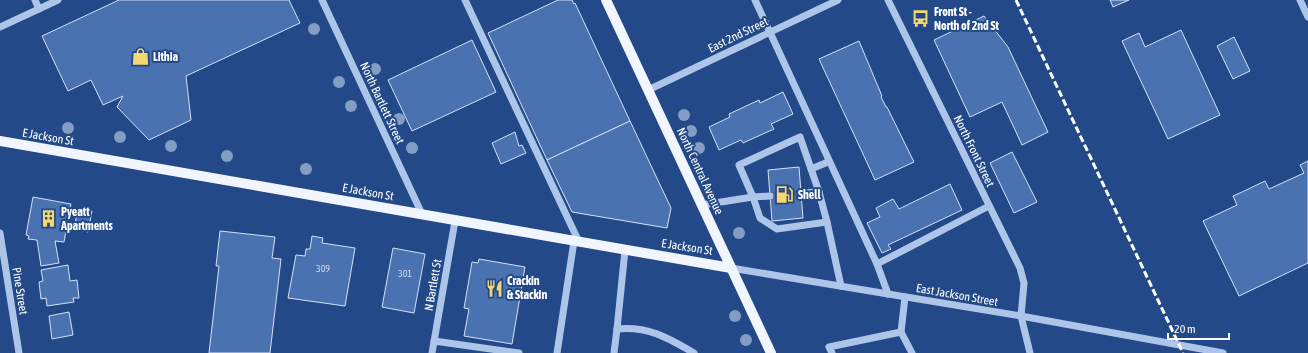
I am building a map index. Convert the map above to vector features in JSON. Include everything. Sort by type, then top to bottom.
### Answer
[{"type":"main road","name":"North Central Avenue","points":[[606,0],[771,353]]},
{"type":"main road","name":"E Jackson St","points":[[0,142],[731,268]]},
{"type":"street","points":[[35,0],[39,9]]},
{"type":"street","points":[[0,27],[58,0]]},
{"type":"street","name":"North Bartlett Street","points":[[322,0],[422,214]]},
{"type":"street","points":[[465,0],[577,242],[557,353]]},
{"type":"street","points":[[755,0],[876,264],[888,294]]},
{"type":"street","name":"East 2nd Street","points":[[648,90],[838,0]]},
{"type":"street","name":"North Front Street","points":[[888,0],[1020,268],[1024,282],[1021,316],[1030,353]]},
{"type":"street","points":[[1300,0],[1308,18]]},
{"type":"street","points":[[827,222],[777,229],[760,218],[753,197],[739,165],[800,137],[819,192],[827,222],[841,286]]},
{"type":"street","points":[[811,169],[828,162]]},
{"type":"street","points":[[801,193],[819,192]]},
{"type":"street","points":[[702,205],[753,197],[770,196]]},
{"type":"street","points":[[876,264],[989,206]]},
{"type":"street","name":"N Bartlett St","points":[[432,353],[455,221]]},
{"type":"street","name":"Pine Street","points":[[0,233],[19,353]]},
{"type":"street","points":[[614,353],[625,250]]},
{"type":"street","name":"East Jackson Street","points":[[731,268],[1021,316],[1223,353]]},
{"type":"street","points":[[905,297],[901,332],[912,353]]},
{"type":"street","points":[[617,329],[628,328],[666,336],[694,353]]},
{"type":"street","points":[[832,353],[829,348],[901,332]]},
{"type":"street","points":[[434,341],[519,353]]},
{"type":"building","name":"Lithia","points":[[119,0],[289,0],[300,23],[186,76],[191,120],[149,140],[117,107],[123,96],[103,105],[91,80],[68,91],[42,36]]},
{"type":"building","points":[[558,0],[572,0],[574,4],[575,3],[630,121],[547,160],[488,33]]},
{"type":"building","points":[[1110,0],[1129,0],[1113,7]]},
{"type":"building","points":[[984,16],[1008,47],[1048,132],[1022,145],[1002,102],[970,117],[934,40]]},
{"type":"building","points":[[1181,30],[1220,115],[1168,139],[1122,41],[1139,33],[1145,47]]},
{"type":"building","points":[[1234,37],[1250,71],[1233,79],[1217,46]]},
{"type":"building","points":[[472,40],[496,92],[412,131],[388,80]]},
{"type":"building","points":[[859,41],[882,96],[881,97],[914,162],[875,180],[819,59]]},
{"type":"building","points":[[783,92],[793,114],[771,124],[774,129],[743,143],[741,140],[719,150],[709,127],[730,117],[729,114],[759,100],[760,103]]},
{"type":"building","points":[[630,121],[671,208],[667,228],[572,212],[547,160]]},
{"type":"building","points":[[515,132],[519,146],[522,145],[526,153],[501,164],[492,143]]},
{"type":"building","points":[[1012,152],[1037,202],[1014,213],[990,163]]},
{"type":"building","points":[[1308,161],[1308,263],[1239,296],[1203,221],[1237,205],[1233,196],[1265,181],[1269,189],[1304,173],[1300,165]]},
{"type":"building","name":"Shell","points":[[799,167],[803,218],[772,221],[768,170]]},
{"type":"building","points":[[950,184],[962,210],[888,245],[891,249],[882,253],[867,223],[880,217],[876,208],[893,199],[899,209]]},
{"type":"building","name":"Pyeatt Apartments","points":[[33,197],[71,204],[64,242],[55,241],[59,263],[41,266],[37,240],[28,239],[29,236],[26,235]]},
{"type":"building","points":[[78,208],[92,211],[88,232],[74,229]]},
{"type":"building","points":[[220,231],[275,237],[272,258],[281,259],[270,353],[209,353],[219,266],[216,266]]},
{"type":"building","points":[[312,236],[323,238],[322,243],[355,248],[345,306],[288,298],[296,255],[305,256],[306,249],[310,249]]},
{"type":"building","points":[[393,248],[425,254],[414,313],[382,307]]},
{"type":"building","name":"Crackin & Stackin","points":[[479,259],[525,267],[512,344],[464,336],[469,309],[464,308],[472,262],[478,263]]},
{"type":"building","points":[[68,265],[70,281],[77,280],[79,298],[73,298],[74,302],[47,306],[46,298],[41,299],[39,282],[43,281],[41,270]]},
{"type":"building","points":[[69,312],[73,335],[52,339],[49,316]]},
{"type":"tunnel","points":[[770,196],[801,193]]},
{"type":"railway","points":[[1016,0],[1183,353]]},
{"type":"place","name":"Front St - North of 2nd St","points":[[921,19]]},
{"type":"place","name":"Lithia","points":[[140,57]]},
{"type":"place","name":"Shell","points":[[785,195]]},
{"type":"place","name":"Pyeatt Apartments","points":[[48,219]]},
{"type":"place","name":"Crackin & Stackin","points":[[494,288]]}]
